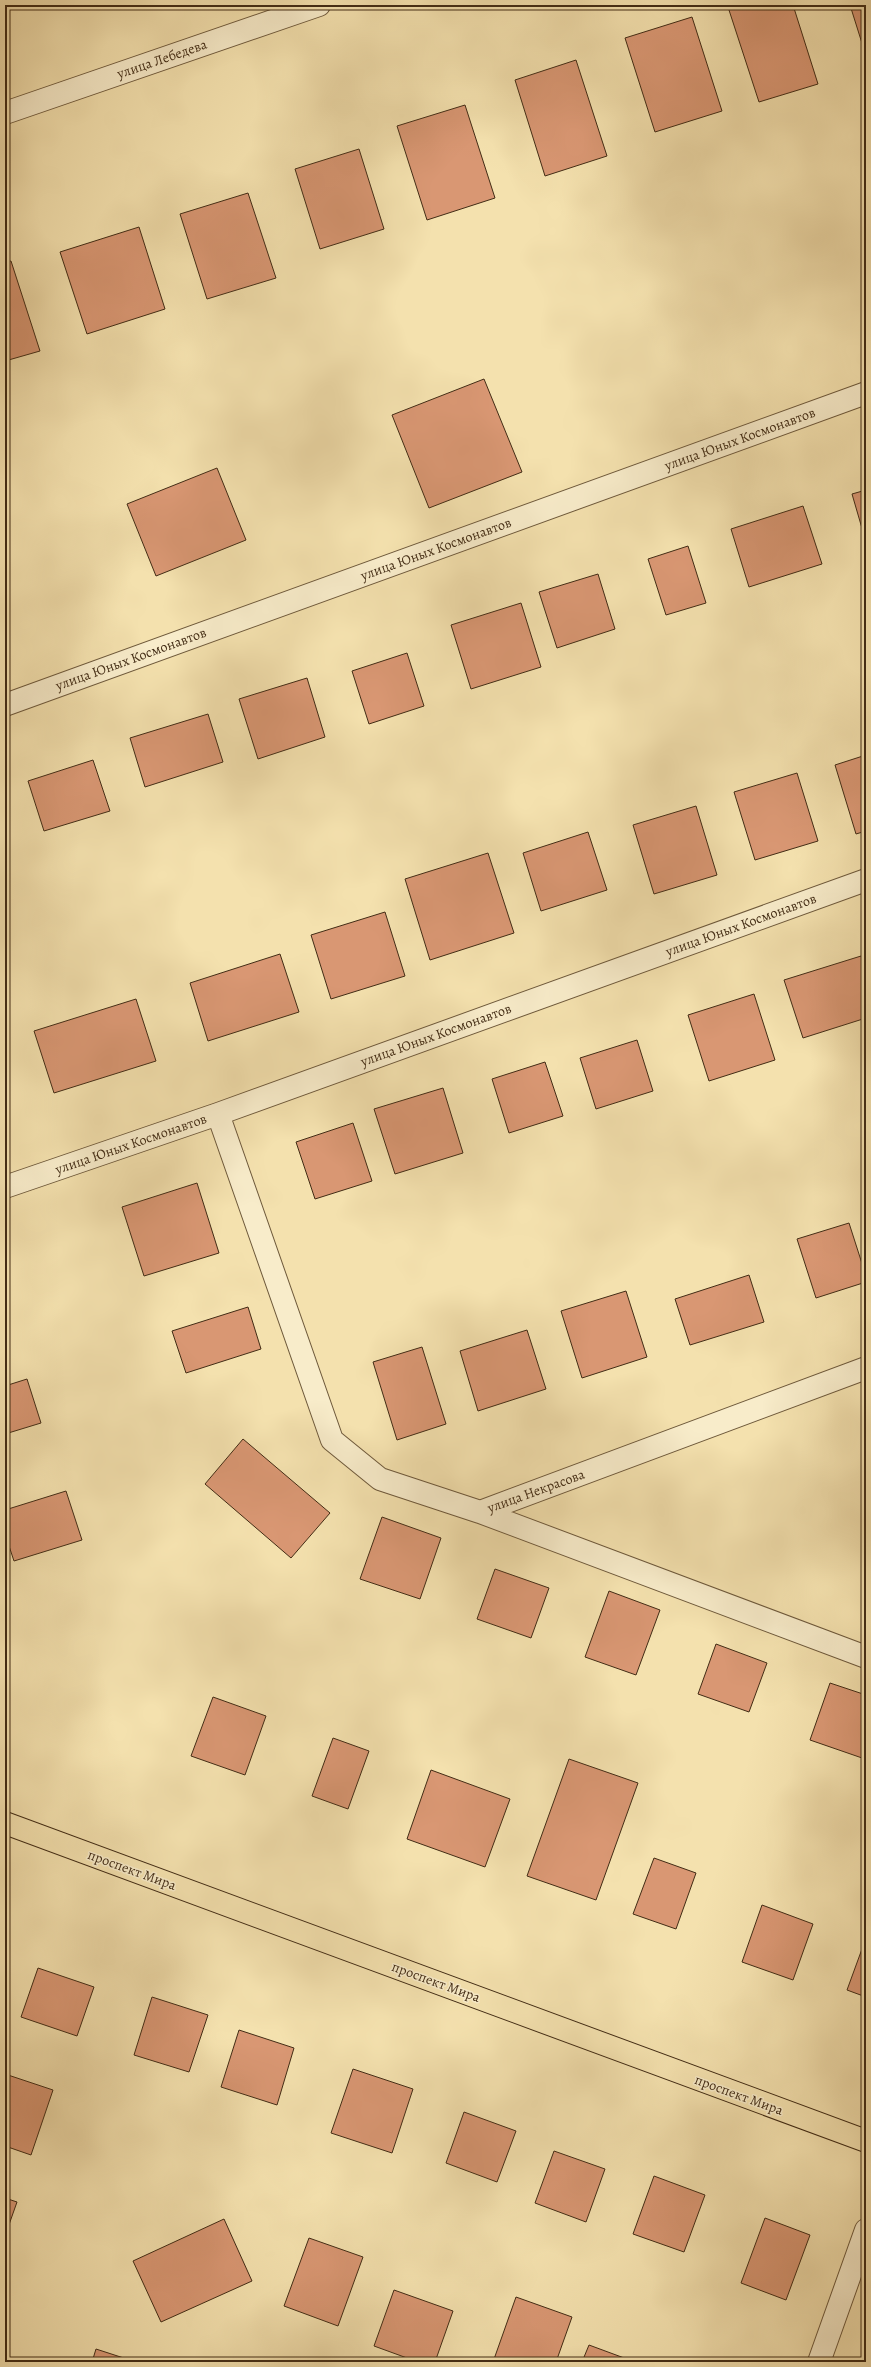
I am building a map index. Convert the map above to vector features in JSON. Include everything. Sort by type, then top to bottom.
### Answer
[{"type":"main road","name":"проспект Мира","points":[[5,1823],[866,2141]]},
{"type":"street","name":"улица Лебедева","points":[[5,113],[319,5]]},
{"type":"street","name":"улица Юных Космонавтов","points":[[5,705],[866,393]]},
{"type":"street","name":"улица Юных Космонавтов","points":[[5,1187],[218,1114],[866,880]]},
{"type":"street","points":[[218,1114],[332,1440],[380,1479],[480,1512]]},
{"type":"street","name":"улица Некрасова","points":[[480,1512],[866,1368]]},
{"type":"street","name":"улица Некрасова","points":[[480,1512],[866,1656]]},
{"type":"street","points":[[818,2362],[866,2230]]},
{"type":"building","points":[[736,5],[793,5],[818,84],[759,102],[728,7]]},
{"type":"building","points":[[850,5],[866,5],[866,56]]},
{"type":"building","points":[[692,17],[722,111],[655,132],[625,38]]},
{"type":"building","points":[[576,60],[607,156],[545,176],[515,80]]},
{"type":"building","points":[[465,105],[495,198],[427,220],[397,126]]},
{"type":"building","points":[[359,149],[384,229],[320,249],[295,169]]},
{"type":"building","points":[[248,193],[276,278],[207,299],[180,214]]},
{"type":"building","points":[[139,227],[165,309],[87,334],[60,252]]},
{"type":"building","points":[[11,261],[40,351],[5,361],[5,262]]},
{"type":"building","points":[[484,379],[522,472],[429,508],[392,415]]},
{"type":"building","points":[[217,468],[246,540],[156,576],[127,504]]},
{"type":"building","points":[[866,490],[866,542],[852,494]]},
{"type":"building","points":[[803,506],[822,564],[749,587],[731,529]]},
{"type":"building","points":[[688,546],[706,603],[666,615],[648,559]]},
{"type":"building","points":[[598,574],[615,629],[557,648],[539,592]]},
{"type":"building","points":[[521,603],[541,667],[471,689],[451,625]]},
{"type":"building","points":[[407,653],[424,706],[369,724],[352,671]]},
{"type":"building","points":[[307,678],[325,737],[258,759],[239,699]]},
{"type":"building","points":[[208,714],[223,762],[145,787],[130,738]]},
{"type":"building","points":[[866,755],[866,831],[856,834],[835,765]]},
{"type":"building","points":[[93,760],[110,811],[44,831],[28,781]]},
{"type":"building","points":[[797,773],[818,841],[755,860],[734,792]]},
{"type":"building","points":[[696,806],[717,875],[654,894],[633,825]]},
{"type":"building","points":[[588,832],[607,890],[541,911],[523,853]]},
{"type":"building","points":[[488,853],[514,933],[430,960],[405,879]]},
{"type":"building","points":[[385,912],[405,976],[331,999],[311,935]]},
{"type":"building","points":[[280,954],[299,1012],[208,1041],[190,983]]},
{"type":"building","points":[[861,956],[866,972],[866,1018],[803,1038],[784,980]]},
{"type":"building","points":[[754,994],[775,1060],[709,1081],[688,1015]]},
{"type":"building","points":[[136,999],[156,1061],[54,1093],[34,1031]]},
{"type":"building","points":[[637,1040],[653,1091],[596,1109],[580,1058]]},
{"type":"building","points":[[545,1062],[563,1116],[509,1133],[492,1079]]},
{"type":"building","points":[[443,1088],[463,1153],[395,1174],[374,1109]]},
{"type":"building","points":[[353,1123],[372,1181],[315,1199],[296,1142]]},
{"type":"building","points":[[197,1183],[219,1253],[144,1276],[122,1207]]},
{"type":"building","points":[[849,1223],[866,1276],[866,1282],[816,1298],[797,1239]]},
{"type":"building","points":[[749,1275],[764,1322],[690,1345],[675,1299]]},
{"type":"building","points":[[626,1291],[647,1357],[582,1378],[561,1311]]},
{"type":"building","points":[[248,1307],[261,1349],[186,1373],[172,1331]]},
{"type":"building","points":[[527,1330],[546,1389],[478,1411],[460,1351]]},
{"type":"building","points":[[422,1347],[446,1424],[397,1440],[373,1362]]},
{"type":"building","points":[[27,1379],[41,1423],[5,1434],[5,1386]]},
{"type":"building","points":[[243,1439],[330,1513],[291,1558],[205,1484]]},
{"type":"building","points":[[66,1491],[82,1540],[14,1561],[5,1534],[5,1510]]},
{"type":"building","points":[[382,1517],[441,1538],[420,1599],[360,1579]]},
{"type":"building","points":[[495,1569],[549,1588],[531,1638],[477,1619]]},
{"type":"building","points":[[609,1591],[660,1610],[636,1675],[585,1657]]},
{"type":"building","points":[[716,1644],[767,1663],[749,1712],[698,1694]]},
{"type":"building","points":[[830,1683],[866,1695],[865,1759],[810,1740]]},
{"type":"building","points":[[213,1697],[266,1716],[245,1775],[191,1756]]},
{"type":"building","points":[[333,1738],[369,1751],[348,1809],[312,1796]]},
{"type":"building","points":[[569,1759],[638,1783],[596,1900],[527,1876]]},
{"type":"building","points":[[431,1770],[510,1799],[485,1867],[407,1839]]},
{"type":"building","points":[[654,1858],[696,1873],[676,1929],[633,1914]]},
{"type":"building","points":[[762,1905],[813,1924],[793,1980],[742,1962]]},
{"type":"building","points":[[866,1938],[866,1997],[847,1990]]},
{"type":"building","points":[[38,1968],[94,1987],[77,2036],[21,2017]]},
{"type":"building","points":[[152,1997],[208,2015],[189,2072],[134,2055]]},
{"type":"building","points":[[239,2030],[294,2048],[277,2105],[221,2087]]},
{"type":"building","points":[[353,2069],[413,2089],[392,2153],[331,2133]]},
{"type":"building","points":[[5,2074],[53,2090],[31,2155],[5,2146]]},
{"type":"building","points":[[464,2112],[516,2131],[497,2182],[446,2163]]},
{"type":"building","points":[[554,2151],[605,2169],[586,2222],[535,2203]]},
{"type":"building","points":[[654,2176],[705,2195],[684,2252],[633,2234]]},
{"type":"building","points":[[5,2198],[17,2202],[5,2236]]},
{"type":"building","points":[[765,2218],[810,2235],[786,2300],[741,2283]]},
{"type":"building","points":[[224,2219],[252,2281],[161,2322],[133,2261]]},
{"type":"building","points":[[309,2238],[363,2257],[338,2326],[284,2306]]},
{"type":"building","points":[[394,2290],[453,2311],[435,2362],[418,2362],[374,2346]]},
{"type":"building","points":[[516,2297],[572,2317],[556,2362],[493,2362]]},
{"type":"building","points":[[589,2345],[635,2362],[582,2362]]},
{"type":"building","points":[[96,2349],[136,2362],[92,2362]]}]
